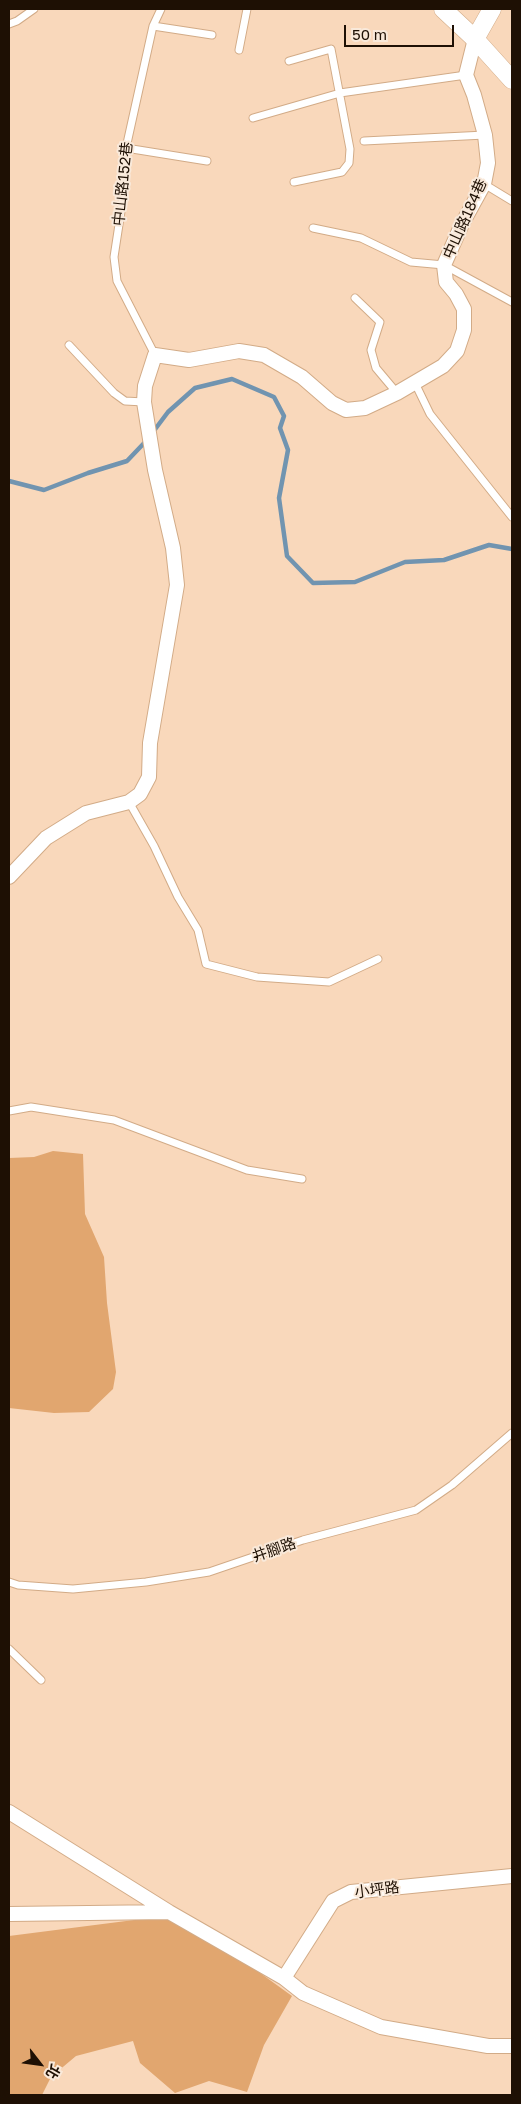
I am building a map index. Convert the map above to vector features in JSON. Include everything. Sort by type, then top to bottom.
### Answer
[{"type":"street","points":[[442,9],[475,39],[512,80]]},
{"type":"street","points":[[466,75],[475,39],[492,9]]},
{"type":"street","name":"中山路184巷","points":[[155,355],[189,360],[240,352],[264,355],[302,377],[332,403],[346,410],[365,408],[397,393],[443,366],[457,351],[464,330],[464,309],[456,294],[446,282],[444,264],[462,224],[484,184],[488,163],[485,135],[474,95],[466,75]]},
{"type":"street","points":[[9,877],[46,838],[86,813],[129,802],[140,794],[149,777],[150,743],[177,585],[173,548],[155,470],[144,402],[145,386],[155,355]]},
{"type":"street","points":[[9,1812],[169,1912],[284,1978],[303,1993],[381,2027],[488,2046],[512,2046]]},
{"type":"street","name":"小坪路","points":[[284,1978],[333,1901],[351,1892],[512,1876]]},
{"type":"street","points":[[9,1914],[169,1912]]},
{"type":"lane","points":[[9,24],[17,21],[34,9]]},
{"type":"lane","name":"中山路152巷","points":[[155,355],[117,281],[114,256],[122,205],[126,148],[154,26],[161,9]]},
{"type":"lane","points":[[239,50],[247,9]]},
{"type":"lane","points":[[154,26],[212,35]]},
{"type":"lane","points":[[289,61],[331,49],[350,149],[349,163],[342,172],[294,182]]},
{"type":"lane","points":[[253,118],[340,93],[466,75]]},
{"type":"lane","points":[[364,141],[485,135]]},
{"type":"lane","points":[[126,148],[207,161]]},
{"type":"lane","points":[[484,184],[512,201]]},
{"type":"lane","points":[[313,228],[361,238],[411,262],[444,264],[512,302]]},
{"type":"lane","points":[[355,298],[380,322],[371,350],[376,368],[397,393]]},
{"type":"lane","points":[[69,345],[114,393],[125,401],[144,402]]},
{"type":"lane","points":[[415,383],[430,414],[512,517]]},
{"type":"lane","points":[[129,802],[154,846],[178,897],[198,930],[206,964],[257,977],[328,982],[378,959]]},
{"type":"lane","points":[[9,1111],[31,1107],[114,1120],[247,1170],[302,1180]]},
{"type":"lane","name":"井腳路","points":[[9,1582],[18,1585],[73,1589],[146,1582],[210,1572],[303,1540],[416,1510],[452,1484],[512,1433]]},
{"type":"lane","points":[[9,1648],[40,1680]]},
{"type":"shaded area","points":[[53,1151],[83,1154],[85,1214],[104,1257],[107,1303],[116,1372],[113,1389],[89,1412],[54,1413],[9,1408],[9,1158],[34,1157]]},
{"type":"shaded area","points":[[173,1915],[210,1943],[256,1970],[292,1996],[264,2045],[247,2092],[209,2081],[175,2093],[140,2063],[133,2041],[76,2056],[51,2077],[42,2095],[9,2095],[9,1936]]},
{"type":"waterway","points":[[153,432],[168,412],[195,388],[232,379],[274,397],[284,416],[280,428],[288,450],[279,498],[287,556],[313,583],[355,582],[405,562],[444,560],[489,545],[512,549]]},
{"type":"waterway","points":[[9,481],[44,490],[88,473],[127,461],[147,440]]}]
